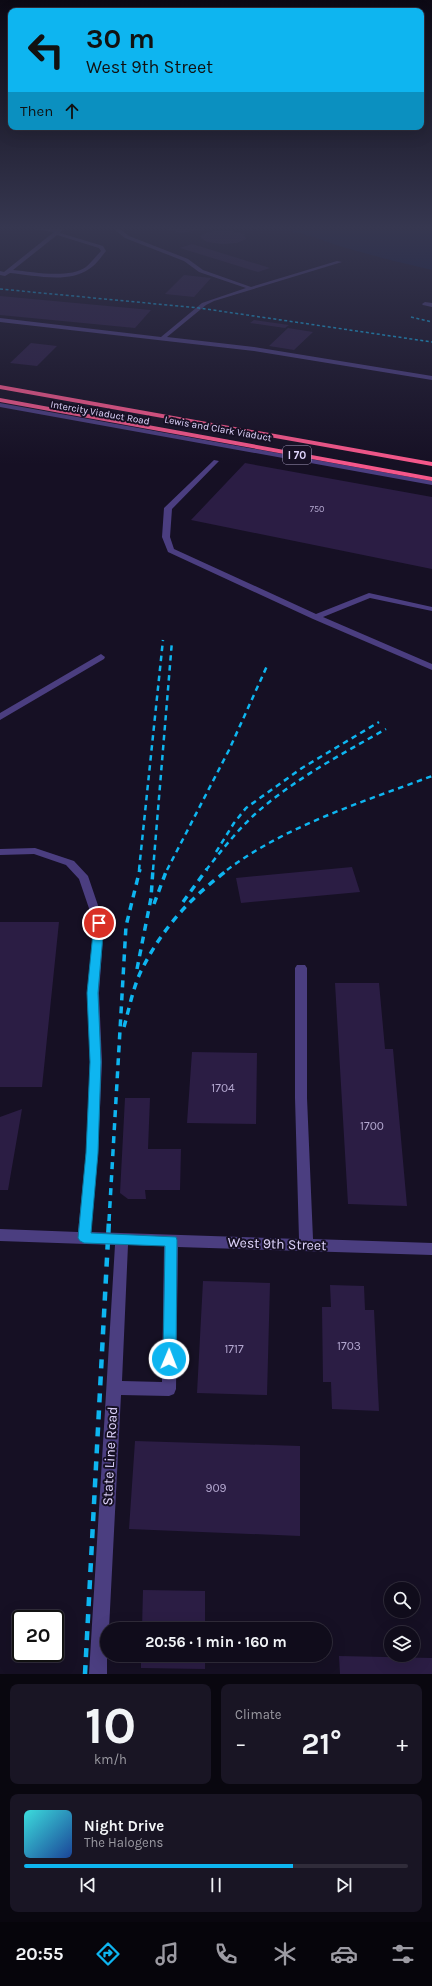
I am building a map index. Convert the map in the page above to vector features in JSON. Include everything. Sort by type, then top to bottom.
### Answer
[{"type":"highway","name":"Lewis and Clark Viaduct","points":[[0,387],[432,464]]},
{"type":"highway","name":"Lewis and Clark Viaduct","points":[[0,400],[432,479]]},
{"type":"street","points":[[164,338],[200,307]]},
{"type":"street","points":[[1,321],[254,349],[432,378]]},
{"type":"street","name":"Intercity Viaduct Road","points":[[0,405],[432,483]]},
{"type":"street","points":[[216,461],[168,508],[166,537],[171,550],[316,617],[432,666]]},
{"type":"street","points":[[316,617],[369,595],[432,609]]},
{"type":"street","points":[[0,717],[102,657]]},
{"type":"street","points":[[0,852],[35,851],[70,863],[84,878],[99,923],[93,993],[96,1062],[92,1153],[84,1238]]},
{"type":"street","points":[[301,968],[301,1098],[306,1244]]},
{"type":"street","name":"West 9th Street","points":[[0,1235],[432,1248]]},
{"type":"street","name":"State Line Road","points":[[98,1674],[122,1239]]},
{"type":"street","points":[[114,1388],[169,1389],[171,1240]]},
{"type":"building","points":[[0,307],[120,307],[151,310],[135,328],[0,315]]},
{"type":"building","points":[[254,320],[289,325],[285,328],[250,323]]},
{"type":"building","points":[[288,328],[313,332],[294,350],[269,346]]},
{"type":"building","points":[[31,343],[57,346],[37,366],[10,363]]},
{"type":"building","points":[[245,463],[432,497],[432,569],[191,520]]},
{"type":"building","points":[[352,867],[360,892],[241,903],[236,878]]},
{"type":"building","points":[[0,922],[59,922],[42,1087],[0,1087]]},
{"type":"building","points":[[335,983],[379,983],[385,1049],[393,1049],[407,1206],[348,1204]]},
{"type":"building","points":[[192,1052],[257,1053],[256,1124],[187,1123]]},
{"type":"building","points":[[125,1098],[150,1098],[148,1149],[181,1149],[180,1190],[145,1190],[146,1199],[128,1199],[120,1193]]},
{"type":"building","points":[[22,1109],[8,1190],[0,1190],[0,1117]]},
{"type":"building","points":[[203,1281],[270,1283],[267,1395],[197,1393]]},
{"type":"building","points":[[330,1285],[364,1286],[365,1310],[374,1310],[379,1411],[332,1409],[331,1382],[323,1382],[322,1307],[331,1307]]},
{"type":"building","points":[[135,1441],[300,1446],[300,1536],[129,1529]]},
{"type":"building","points":[[143,1590],[205,1591],[205,1622],[142,1622]]},
{"type":"building","points":[[339,1656],[384,1657],[384,1662],[420,1662],[420,1658],[432,1658],[432,1674],[340,1674]]},
{"type":"building","points":[[141,1662],[205,1662],[205,1669],[141,1668]]},
{"type":"railway","points":[[190,307],[432,342]]},
{"type":"railway","points":[[411,317],[432,322]]},
{"type":"railway","points":[[139,870],[163,640]]},
{"type":"railway","points":[[153,870],[172,641]]},
{"type":"railway","points":[[167,870],[229,750],[267,666]]},
{"type":"railway","points":[[216,852],[234,823],[246,808],[302,768],[379,722]]},
{"type":"railway","points":[[206,870],[241,828],[269,802],[317,769],[386,729]]},
{"type":"railway","points":[[227,870],[250,854],[300,827],[353,805],[432,776]]},
{"type":"railway","points":[[109,1221],[126,926],[140,869]]},
{"type":"railway","points":[[137,969],[151,898],[153,869]]},
{"type":"railway","points":[[154,904],[167,869]]},
{"type":"railway","points":[[183,902],[207,869]]},
{"type":"railway","points":[[124,1027],[133,991],[149,955],[168,927],[190,902],[229,869]]},
{"type":"railway","points":[[85,1674],[109,1220]]},
{"type":"route","points":[[99,923],[93,993],[96,1062],[92,1153],[84,1238],[171,1240],[169,1359]]}]
